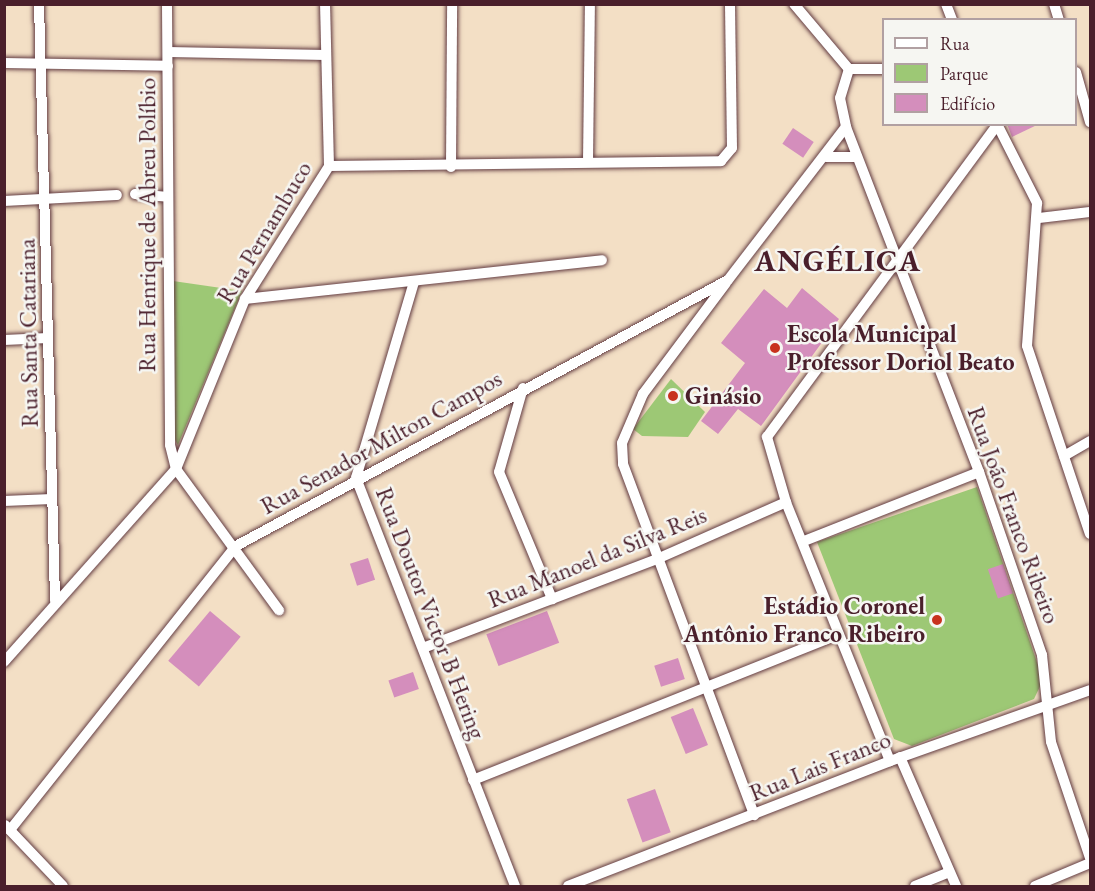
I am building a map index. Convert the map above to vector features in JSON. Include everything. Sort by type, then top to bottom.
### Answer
[{"type":"street","name":"Rua Santa Catariana","points":[[39,4],[47,198],[55,601]]},
{"type":"street","name":"Rua Henrique de Abreu Políbio","points":[[167,4],[170,445],[176,470]]},
{"type":"street","name":"Rua Pernambuco","points":[[176,470],[245,299],[329,166],[325,4]]},
{"type":"street","points":[[451,166],[453,4]]},
{"type":"street","points":[[588,162],[590,4]]},
{"type":"street","points":[[329,166],[721,161],[732,148],[730,4]]},
{"type":"street","points":[[794,4],[849,69],[882,69]]},
{"type":"street","points":[[168,52],[326,55]]},
{"type":"street","points":[[4,63],[168,66]]},
{"type":"street","name":"Rua João Franco Ribeiro","points":[[849,69],[840,98],[855,157],[895,265],[979,472],[1042,655],[1051,742],[1090,858]]},
{"type":"street","points":[[1077,76],[1090,122]]},
{"type":"street","points":[[956,886],[838,634],[804,541],[786,502],[767,436],[996,126]]},
{"type":"street","points":[[997,126],[1040,218],[1027,346],[1090,534]]},
{"type":"street","name":"Rua Senador Milton Campos","points":[[7,828],[236,546],[356,478],[728,280],[826,157],[846,127]]},
{"type":"street","points":[[826,157],[855,157]]},
{"type":"street","points":[[135,194],[168,197]]},
{"type":"street","points":[[4,201],[117,195]]},
{"type":"street","points":[[1040,218],[1090,212]]},
{"type":"street","points":[[245,299],[602,261]]},
{"type":"street","points":[[728,280],[626,424],[623,464],[704,687],[754,815]]},
{"type":"street","name":"Rua Doutor Victor B Hering","points":[[414,282],[356,478],[514,886]]},
{"type":"street","points":[[4,340],[48,338]]},
{"type":"street","points":[[523,388],[499,472],[552,599]]},
{"type":"street","points":[[1064,456],[1090,441]]},
{"type":"street","points":[[4,662],[55,601],[176,470],[236,546],[279,610]]},
{"type":"street","points":[[804,541],[979,472]]},
{"type":"street","points":[[4,501],[52,499]]},
{"type":"street","name":"Rua Manoel da Silva Reis","points":[[423,648],[657,559],[786,502]]},
{"type":"street","points":[[474,780],[838,634]]},
{"type":"street","name":"Rua Lais Franco","points":[[568,886],[895,759],[1090,690]]},
{"type":"street","points":[[7,828],[63,886]]},
{"type":"street","points":[[1035,886],[1090,863]]},
{"type":"street","points":[[915,886],[949,872]]},
{"type":"green space","points":[[173,281],[242,291],[178,445],[175,440]]},
{"type":"green space","name":"Ginásio","points":[[671,379],[705,412],[688,437],[642,436],[633,429]]},
{"type":"green space","name":"Estádio Coronel Antônio Franco Ribeiro","points":[[977,487],[1043,680],[1034,699],[912,746],[894,739],[817,542]]},
{"type":"building","points":[[1008,126],[1035,126],[1012,137]]},
{"type":"building","points":[[793,128],[814,142],[803,158],[782,144]]},
{"type":"building","points":[[802,288],[839,319],[761,426],[738,409],[718,434],[701,421],[745,363],[721,343],[764,289],[787,308]]},
{"type":"building","points":[[368,558],[375,580],[357,586],[350,564]]},
{"type":"building","points":[[1003,564],[1013,593],[998,599],[988,569]]},
{"type":"building","points":[[210,611],[241,637],[199,687],[168,661]]},
{"type":"building","points":[[547,611],[559,643],[499,666],[486,634]]},
{"type":"building","points":[[678,658],[685,679],[661,687],[654,666]]},
{"type":"building","points":[[413,672],[419,689],[394,697],[388,680]]},
{"type":"building","points":[[693,708],[708,745],[686,754],[671,717]]},
{"type":"building","points":[[655,789],[671,832],[643,842],[627,799]]},
{"type":"place","name":"Escola Municipal Professor Doriol Beato","points":[[775,348]]},
{"type":"place","name":"Ginásio","points":[[673,396]]},
{"type":"place","name":"Estádio Coronel Antônio Franco Ribeiro","points":[[937,620]]},
{"type":"district","name":"ANGÉLICA","points":[[838,261]]}]
